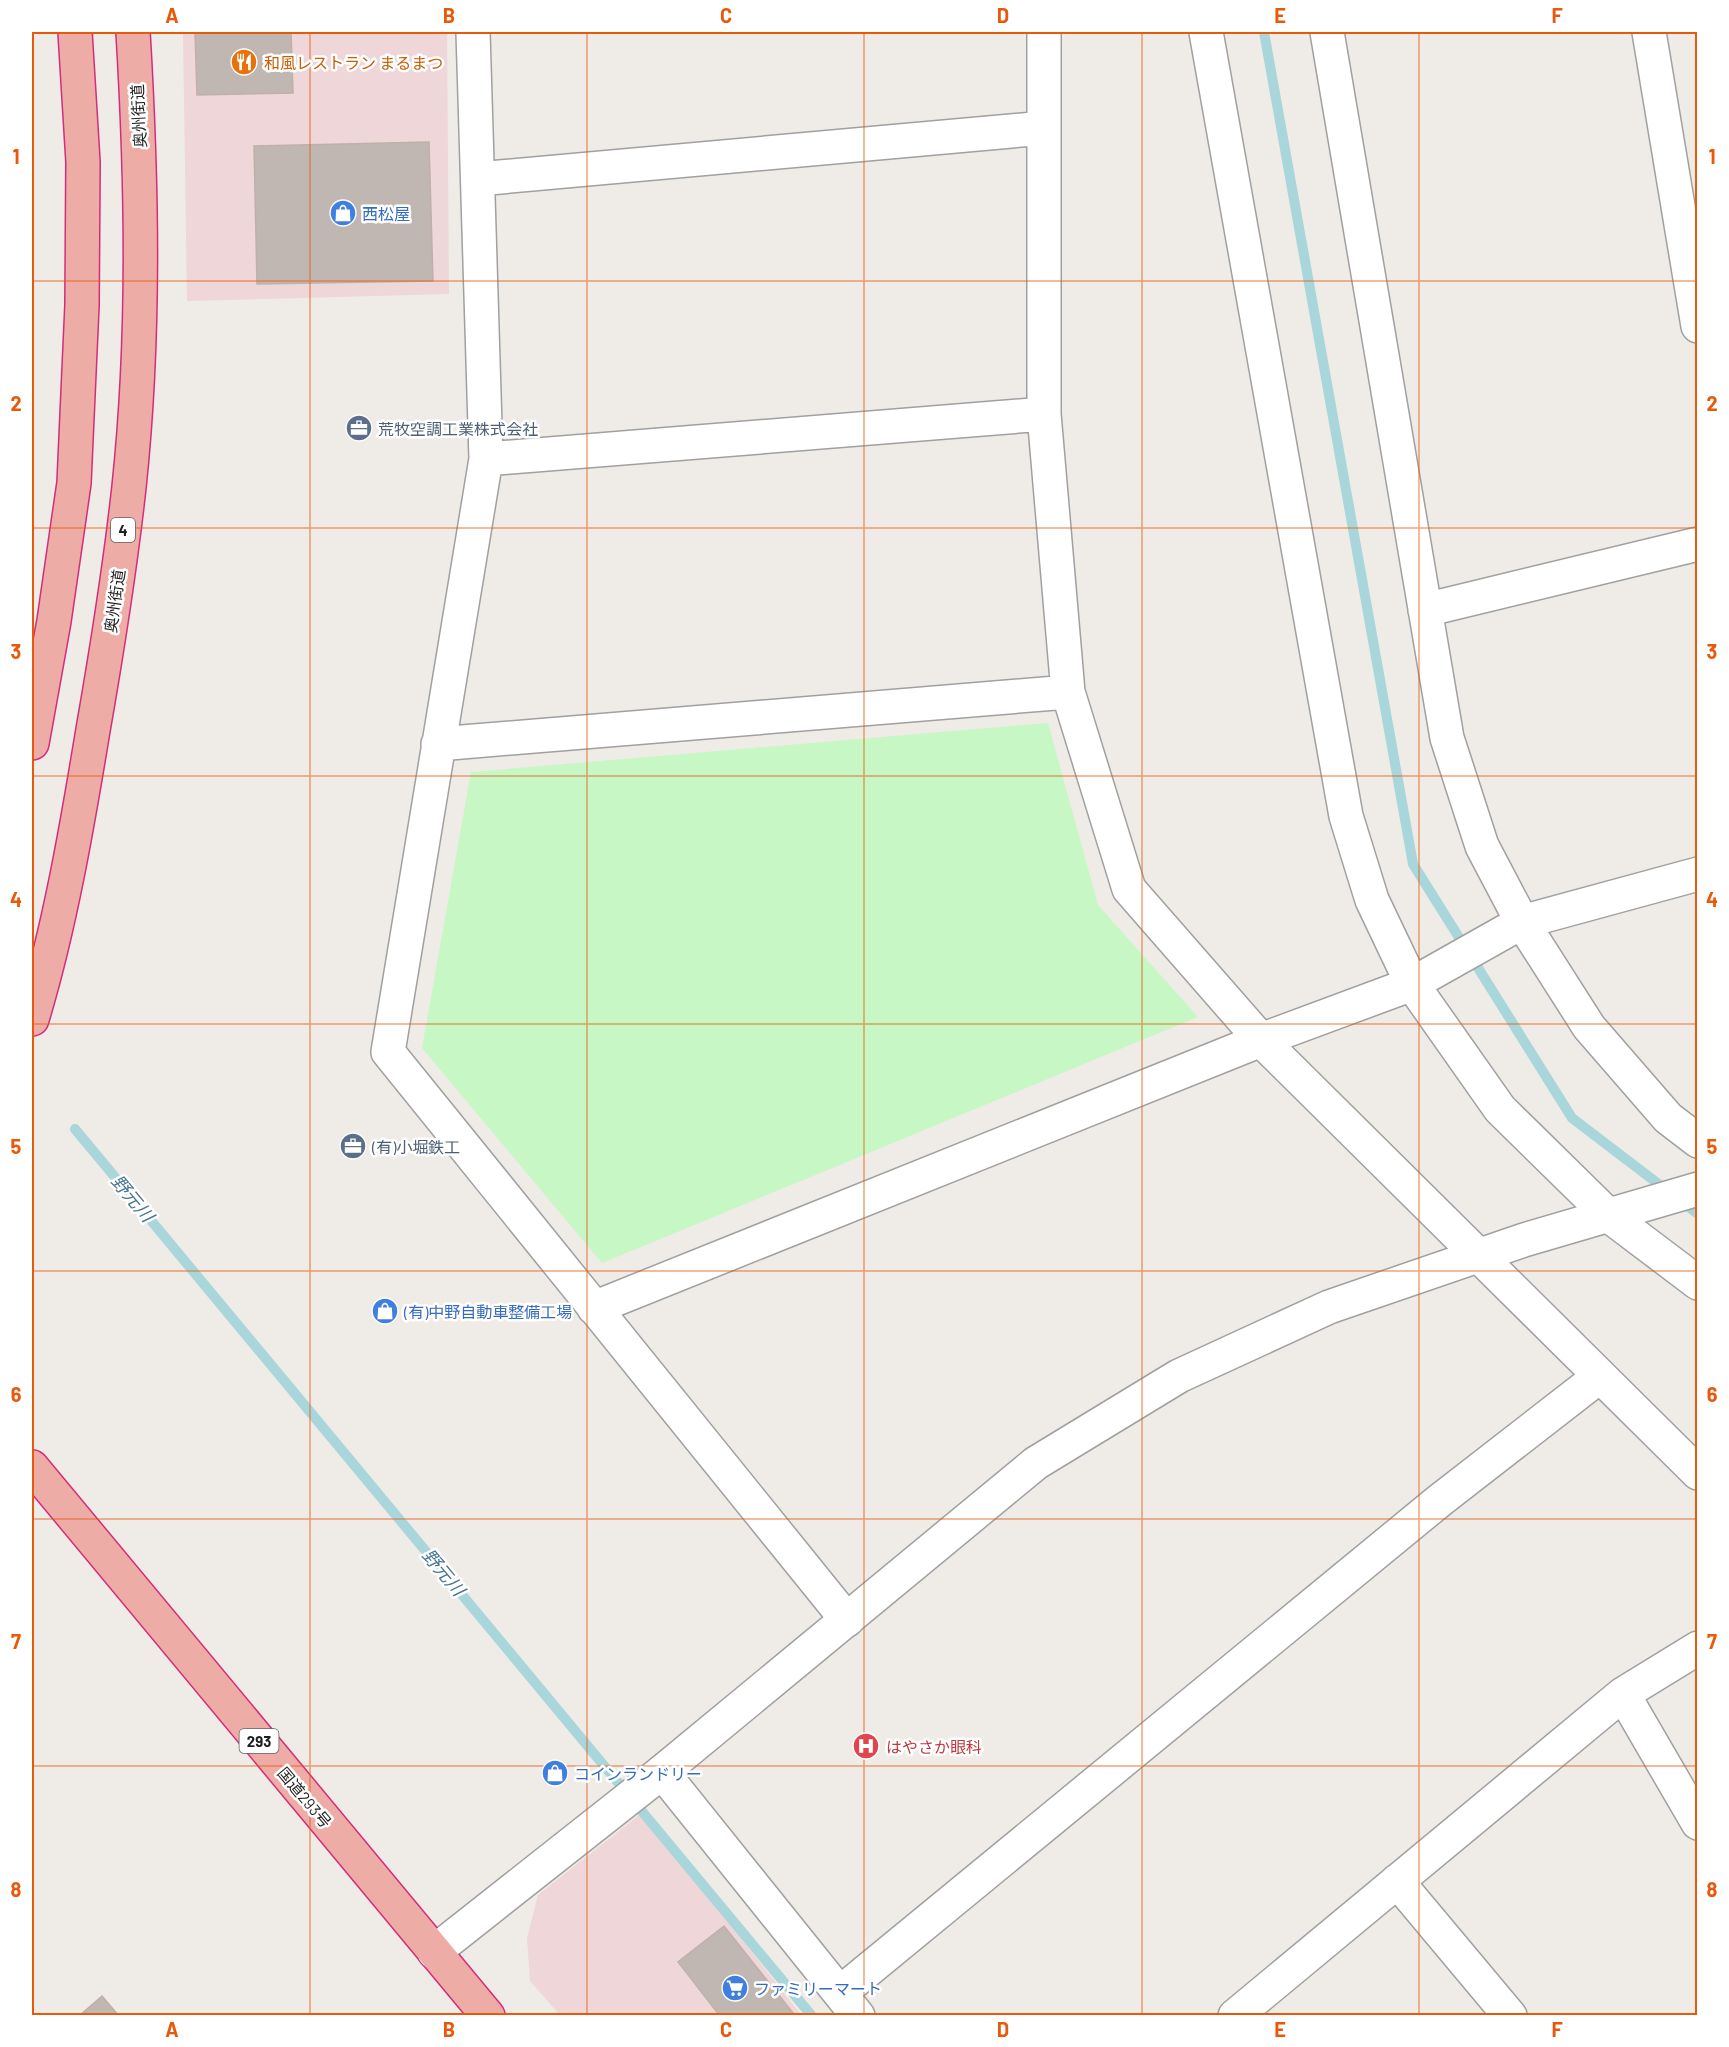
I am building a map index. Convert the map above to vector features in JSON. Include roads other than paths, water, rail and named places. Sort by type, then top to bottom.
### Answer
[{"type":"highway","points":[[32,743],[54,621],[74,483],[82,304],[83,162],[75,32]]},
{"type":"highway","name":"奥州街道","points":[[32,1019],[46,971],[81,802],[111,620],[129,485],[140,306],[140,158],[133,32]]},
{"type":"highway","name":"国道293号","points":[[32,1467],[488,2016]]},
{"type":"street","points":[[473,32],[486,459],[388,1052],[847,1620]]},
{"type":"street","points":[[1044,32],[1044,414],[1068,692],[1129,889],[1261,1040],[1698,1473]]},
{"type":"street","points":[[1206,32],[1347,816],[1372,900],[1412,984],[1500,1108],[1608,1215],[1698,1283]]},
{"type":"street","points":[[1327,32],[1447,738],[1482,846],[1522,922],[1589,1027],[1668,1118],[1698,1141]]},
{"type":"street","points":[[1648,32],[1688,217],[1698,326]]},
{"type":"street","points":[[478,179],[1044,128]]},
{"type":"street","points":[[486,459],[1044,414]]},
{"type":"street","points":[[1425,610],[1698,544]]},
{"type":"street","points":[[438,744],[1068,692]]},
{"type":"street","points":[[594,1308],[1261,1040],[1412,984],[1522,922],[1698,874]]},
{"type":"street","points":[[434,1952],[662,1772],[1036,1463],[1179,1376],[1329,1307],[1480,1255],[1698,1189]]},
{"type":"street","points":[[662,1772],[849,2004],[1439,1501],[1600,1376]]},
{"type":"street","points":[[1235,2016],[1623,1694],[1698,1648]]},
{"type":"street","points":[[1623,1694],[1698,1823]]},
{"type":"street","points":[[1397,1881],[1510,2016]]},
{"type":"waterway","points":[[1264,32],[1413,864],[1572,1118],[1669,1192]]},
{"type":"waterway","name":"野元川","points":[[75,1129],[812,2016]]},
{"type":"waterway","points":[[1681,1201],[1698,1214]]},
{"type":"place","name":"和風レストラン まるまつ","points":[[244,62]]},
{"type":"place","name":"西松屋","points":[[343,213]]},
{"type":"place","name":"荒牧空調工業株式会社","points":[[359,428]]},
{"type":"place","name":"(有)小堀鉄工","points":[[353,1146]]},
{"type":"place","name":"(有)中野自動車整備工場","points":[[385,1311]]},
{"type":"place","name":"はやさか眼科","points":[[866,1746]]},
{"type":"place","name":"コインランドリー","points":[[555,1773]]},
{"type":"place","name":"ファミリーマート","points":[[735,1988]]}]
